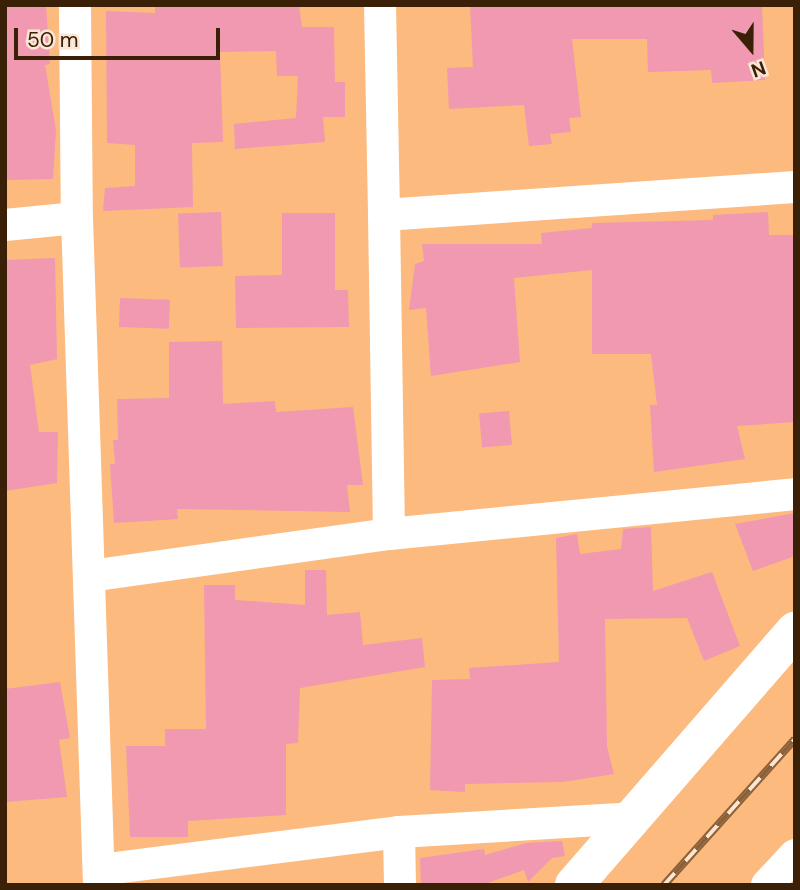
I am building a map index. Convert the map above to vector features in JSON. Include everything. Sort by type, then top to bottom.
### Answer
[{"type":"main road","points":[[575,885],[795,631]]},
{"type":"street","points":[[75,5],[77,218],[99,877],[399,832],[633,818]]},
{"type":"street","points":[[380,5],[389,534]]},
{"type":"street","points":[[384,215],[795,187]]},
{"type":"street","points":[[5,225],[77,218]]},
{"type":"street","points":[[90,576],[389,534],[795,494]]},
{"type":"street","points":[[399,832],[400,885]]},
{"type":"street","points":[[766,885],[795,855]]},
{"type":"building","points":[[5,5],[46,5],[50,64],[45,65],[56,130],[53,179],[5,180]]},
{"type":"building","points":[[155,5],[299,5],[302,27],[334,27],[335,82],[345,82],[345,117],[323,117],[325,142],[235,149],[234,124],[296,118],[298,76],[277,76],[276,51],[220,52],[223,142],[192,143],[193,207],[103,211],[105,188],[135,186],[135,145],[107,143],[106,11],[155,13]]},
{"type":"building","points":[[470,5],[762,5],[765,80],[712,83],[711,70],[648,72],[647,39],[572,39],[581,117],[569,118],[571,132],[550,134],[552,144],[529,146],[524,105],[449,109],[447,68],[473,67]]},
{"type":"building","points":[[221,212],[223,266],[180,267],[178,214]]},
{"type":"building","points":[[768,212],[769,235],[795,235],[795,422],[737,426],[745,459],[654,472],[650,405],[657,405],[651,354],[592,354],[592,270],[514,278],[520,362],[431,376],[426,308],[409,310],[415,264],[424,261],[422,244],[542,244],[541,233],[592,228],[592,223],[713,220],[713,215]]},
{"type":"building","points":[[282,213],[335,213],[335,290],[348,290],[349,327],[236,328],[235,276],[282,275]]},
{"type":"building","points":[[55,258],[57,359],[30,365],[39,432],[58,432],[57,483],[5,491],[5,260]]},
{"type":"building","points":[[120,298],[170,300],[169,329],[119,327]]},
{"type":"building","points":[[222,341],[223,404],[275,401],[276,412],[353,407],[363,485],[347,485],[350,512],[177,509],[178,519],[114,523],[110,464],[115,464],[113,440],[118,440],[117,399],[169,398],[169,342]]},
{"type":"building","points":[[509,411],[512,445],[482,447],[479,414]]},
{"type":"building","points":[[795,513],[795,556],[753,571],[735,524]]},
{"type":"building","points":[[651,527],[653,591],[712,572],[740,646],[704,661],[687,618],[605,619],[607,747],[614,774],[563,782],[465,784],[465,792],[430,790],[432,680],[470,679],[469,668],[559,662],[556,538],[577,534],[580,554],[621,549],[623,529]]},
{"type":"building","points":[[305,570],[326,570],[327,615],[360,612],[363,645],[422,638],[425,667],[300,688],[298,743],[286,744],[286,815],[188,821],[188,837],[130,837],[126,746],[165,746],[165,729],[206,729],[204,585],[235,585],[235,600],[305,605]]},
{"type":"building","points":[[60,682],[70,738],[59,740],[67,797],[5,802],[5,689]]},
{"type":"building","points":[[562,841],[565,856],[552,858],[528,882],[524,870],[482,885],[421,885],[420,858],[484,849],[485,855],[526,843]]},
{"type":"railway","points":[[664,885],[795,739]]}]
